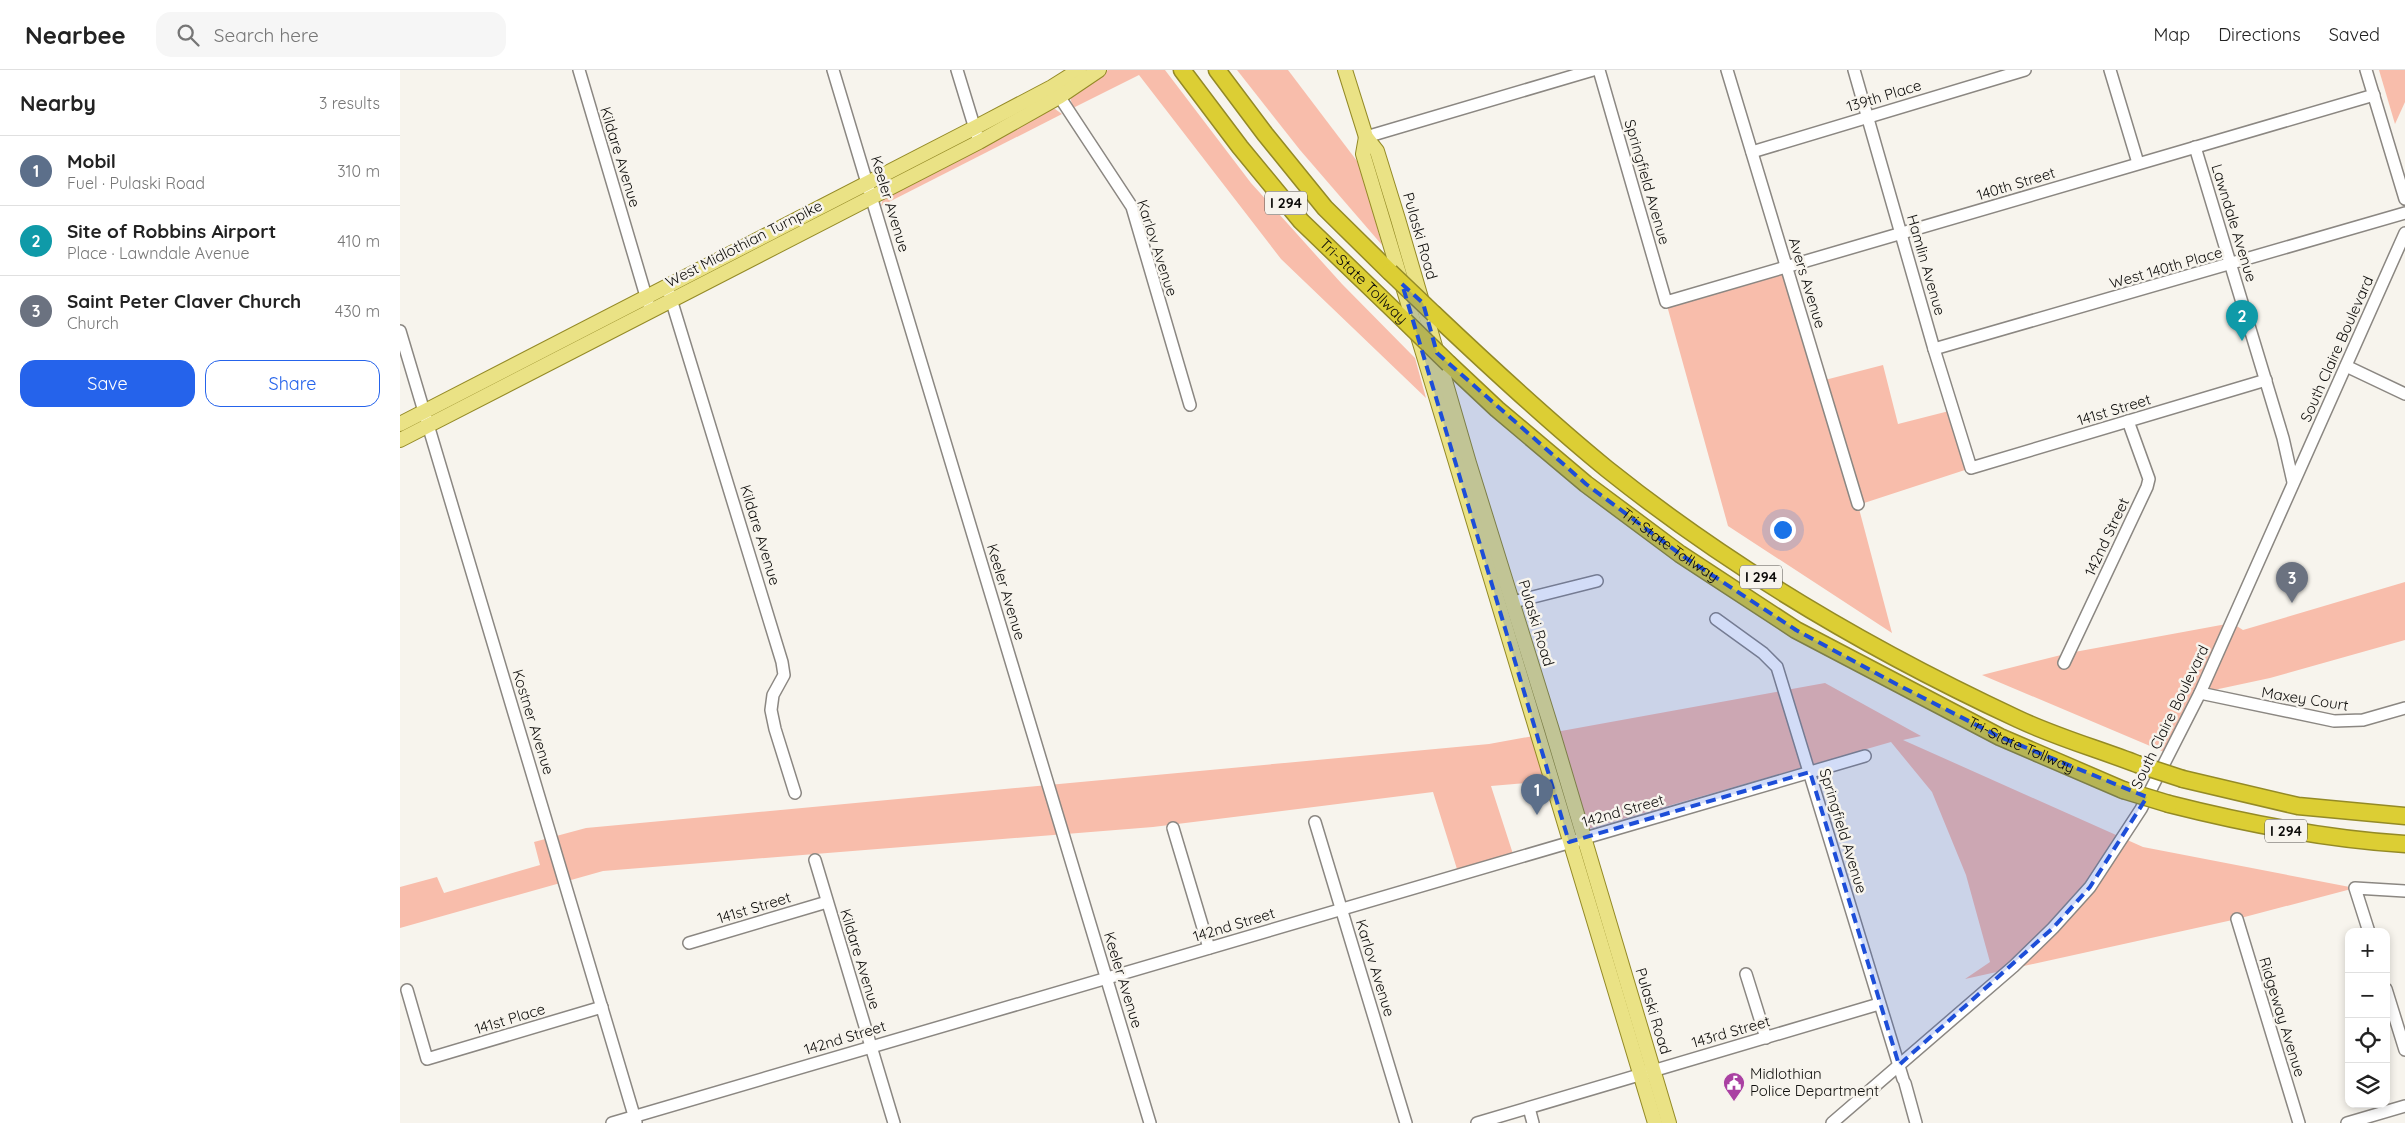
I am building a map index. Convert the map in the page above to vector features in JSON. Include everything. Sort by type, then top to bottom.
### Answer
[{"type":"highway","name":"Tri-State Tollway","points":[[1182,70],[1240,147],[1301,221],[1496,408],[1586,484],[1680,554],[1796,630],[2000,737],[2123,790],[2169,804],[2291,832],[2358,841],[2405,844]]},
{"type":"highway","name":"Tri-State Tollway","points":[[1217,70],[1265,134],[1325,208],[1520,394],[1608,469],[1702,539],[1817,614],[2020,720],[2137,764],[2183,778],[2298,806],[2405,816]]},
{"type":"main road","name":"West Midlothian Turnpike","points":[[400,424],[669,293],[870,190],[979,142],[1055,92],[1079,70]]},
{"type":"main road","name":"West Midlothian Turnpike","points":[[870,190],[974,128],[1099,70]]},
{"type":"main road","name":"Pulaski Road","points":[[1345,70],[1366,137],[1377,151],[1583,838],[1647,1072],[1655,1123]]},
{"type":"main road","name":"Pulaski Road","points":[[1366,137],[1363,154],[1569,842],[1647,1072],[1669,1123]]},
{"type":"main road","name":"West Midlothian Turnpike","points":[[400,440],[648,303]]},
{"type":"street","name":"Kildare Avenue","points":[[578,70],[648,303]]},
{"type":"street","name":"Keeler Avenue","points":[[833,70],[1150,1123]]},
{"type":"street","points":[[957,70],[979,142]]},
{"type":"street","points":[[1366,137],[1593,70]]},
{"type":"street","name":"Springfield Avenue","points":[[1599,70],[1666,302]]},
{"type":"street","name":"Avers Avenue","points":[[1727,70],[1858,504]]},
{"type":"street","name":"Hamlin Avenue","points":[[1854,70],[1934,350],[1971,468]]},
{"type":"street","name":"139th Place","points":[[1752,152],[2024,70]]},
{"type":"street","points":[[2110,70],[2138,163]]},
{"type":"street","points":[[2366,70],[2405,199]]},
{"type":"street","name":"Karlov Avenue","points":[[1055,92],[1132,207],[1190,405]]},
{"type":"street","name":"140th Street","points":[[1666,302],[2374,95]]},
{"type":"street","name":"Lawndale Avenue","points":[[2195,147],[2283,438],[2293,482]]},
{"type":"street","name":"West 140th Place","points":[[1934,350],[2405,213]]},
{"type":"street","name":"South Claire Boulevard","points":[[1832,1123],[2014,966],[2090,887],[2141,809],[2200,693],[2289,498],[2293,482],[2405,233]]},
{"type":"street","name":"Kildare Avenue","points":[[669,293],[782,662],[784,675],[773,695],[771,710],[774,729],[795,793]]},
{"type":"street","name":"Kostner Avenue","points":[[400,331],[635,1120]]},
{"type":"street","points":[[2346,366],[2405,394]]},
{"type":"street","name":"141st Street","points":[[1971,468],[2266,380]]},
{"type":"street","name":"142nd Street","points":[[2064,663],[2147,487],[2149,479],[2128,421]]},
{"type":"street","points":[[1513,602],[1597,581]]},
{"type":"street","name":"Springfield Avenue","points":[[1716,619],[1764,653],[1777,667],[1879,1004],[1900,1065],[1916,1123]]},
{"type":"street","name":"Maxey Court","points":[[2200,693],[2334,721],[2363,720],[2405,708]]},
{"type":"street","name":"142nd Street","points":[[612,1123],[635,1120],[870,1046],[1865,756]]},
{"type":"street","name":"Karlov Avenue","points":[[1315,822],[1406,1123]]},
{"type":"street","points":[[1173,828],[1209,948]]},
{"type":"street","name":"Kildare Avenue","points":[[815,860],[894,1123]]},
{"type":"street","points":[[2367,928],[2355,888],[2405,891]]},
{"type":"street","name":"141st Street","points":[[689,943],[827,902]]},
{"type":"street","name":"Ridgeway Avenue","points":[[2237,919],[2299,1123]]},
{"type":"street","points":[[1746,974],[1766,1038]]},
{"type":"street","name":"141st Place","points":[[407,990],[427,1059],[602,1007]]},
{"type":"street","points":[[2390,1002],[2405,1050]]},
{"type":"street","name":"143rd Street","points":[[1477,1123],[1879,1004]]},
{"type":"street","points":[[2347,1123],[2405,1106]]},
{"type":"street","points":[[1529,1108],[1533,1123]]},
{"type":"highlighted area","points":[[1402,284],[1423,303],[1437,353],[1586,484],[1680,554],[1796,630],[1898,685],[2000,737],[2147,797],[2090,887],[2053,928],[1899,1065],[1810,772],[1569,842]]},
{"type":"shaded area","points":[[1108,70],[1165,70],[1251,183],[1342,284],[1415,358],[1426,398],[1281,259],[1139,75],[1073,108],[1070,97]]},
{"type":"shaded area","points":[[1237,70],[1288,70],[1360,165],[1382,245],[1300,150]]},
{"type":"shaded area","points":[[2379,70],[2405,70],[2405,102],[2395,124]]},
{"type":"shaded area","points":[[1055,109],[1062,114],[881,206],[883,199],[1047,110]]},
{"type":"shaded area","points":[[1786,267],[1821,381],[1883,365],[1898,424],[1953,410],[1971,468],[1858,505],[1892,633],[1728,526],[1666,302]]},
{"type":"shaded area","points":[[2405,582],[2405,640],[2270,678],[2200,693],[2169,754],[1982,675],[2069,653],[2232,623],[2243,630]]},
{"type":"shaded area","points":[[1825,683],[1921,736],[1903,740],[2143,847],[2355,888],[2237,919],[1965,979],[1990,962],[1966,875],[1932,792],[1891,742],[1588,829],[1572,779],[1491,786],[1513,854],[1457,869],[1433,792],[1153,827],[603,871],[400,928],[400,887],[437,877],[444,893],[540,865],[534,842],[586,828],[1489,744]]},
{"type":"place","name":"Site of Robbins Airport","points":[[2242,341]]},
{"type":"place","name":"Saint Peter Claver Church","points":[[2292,603]]},
{"type":"place","name":"Mobil","points":[[1537,815]]},
{"type":"place","name":"Midlothian Police Department","points":[[1734,1102]]}]
